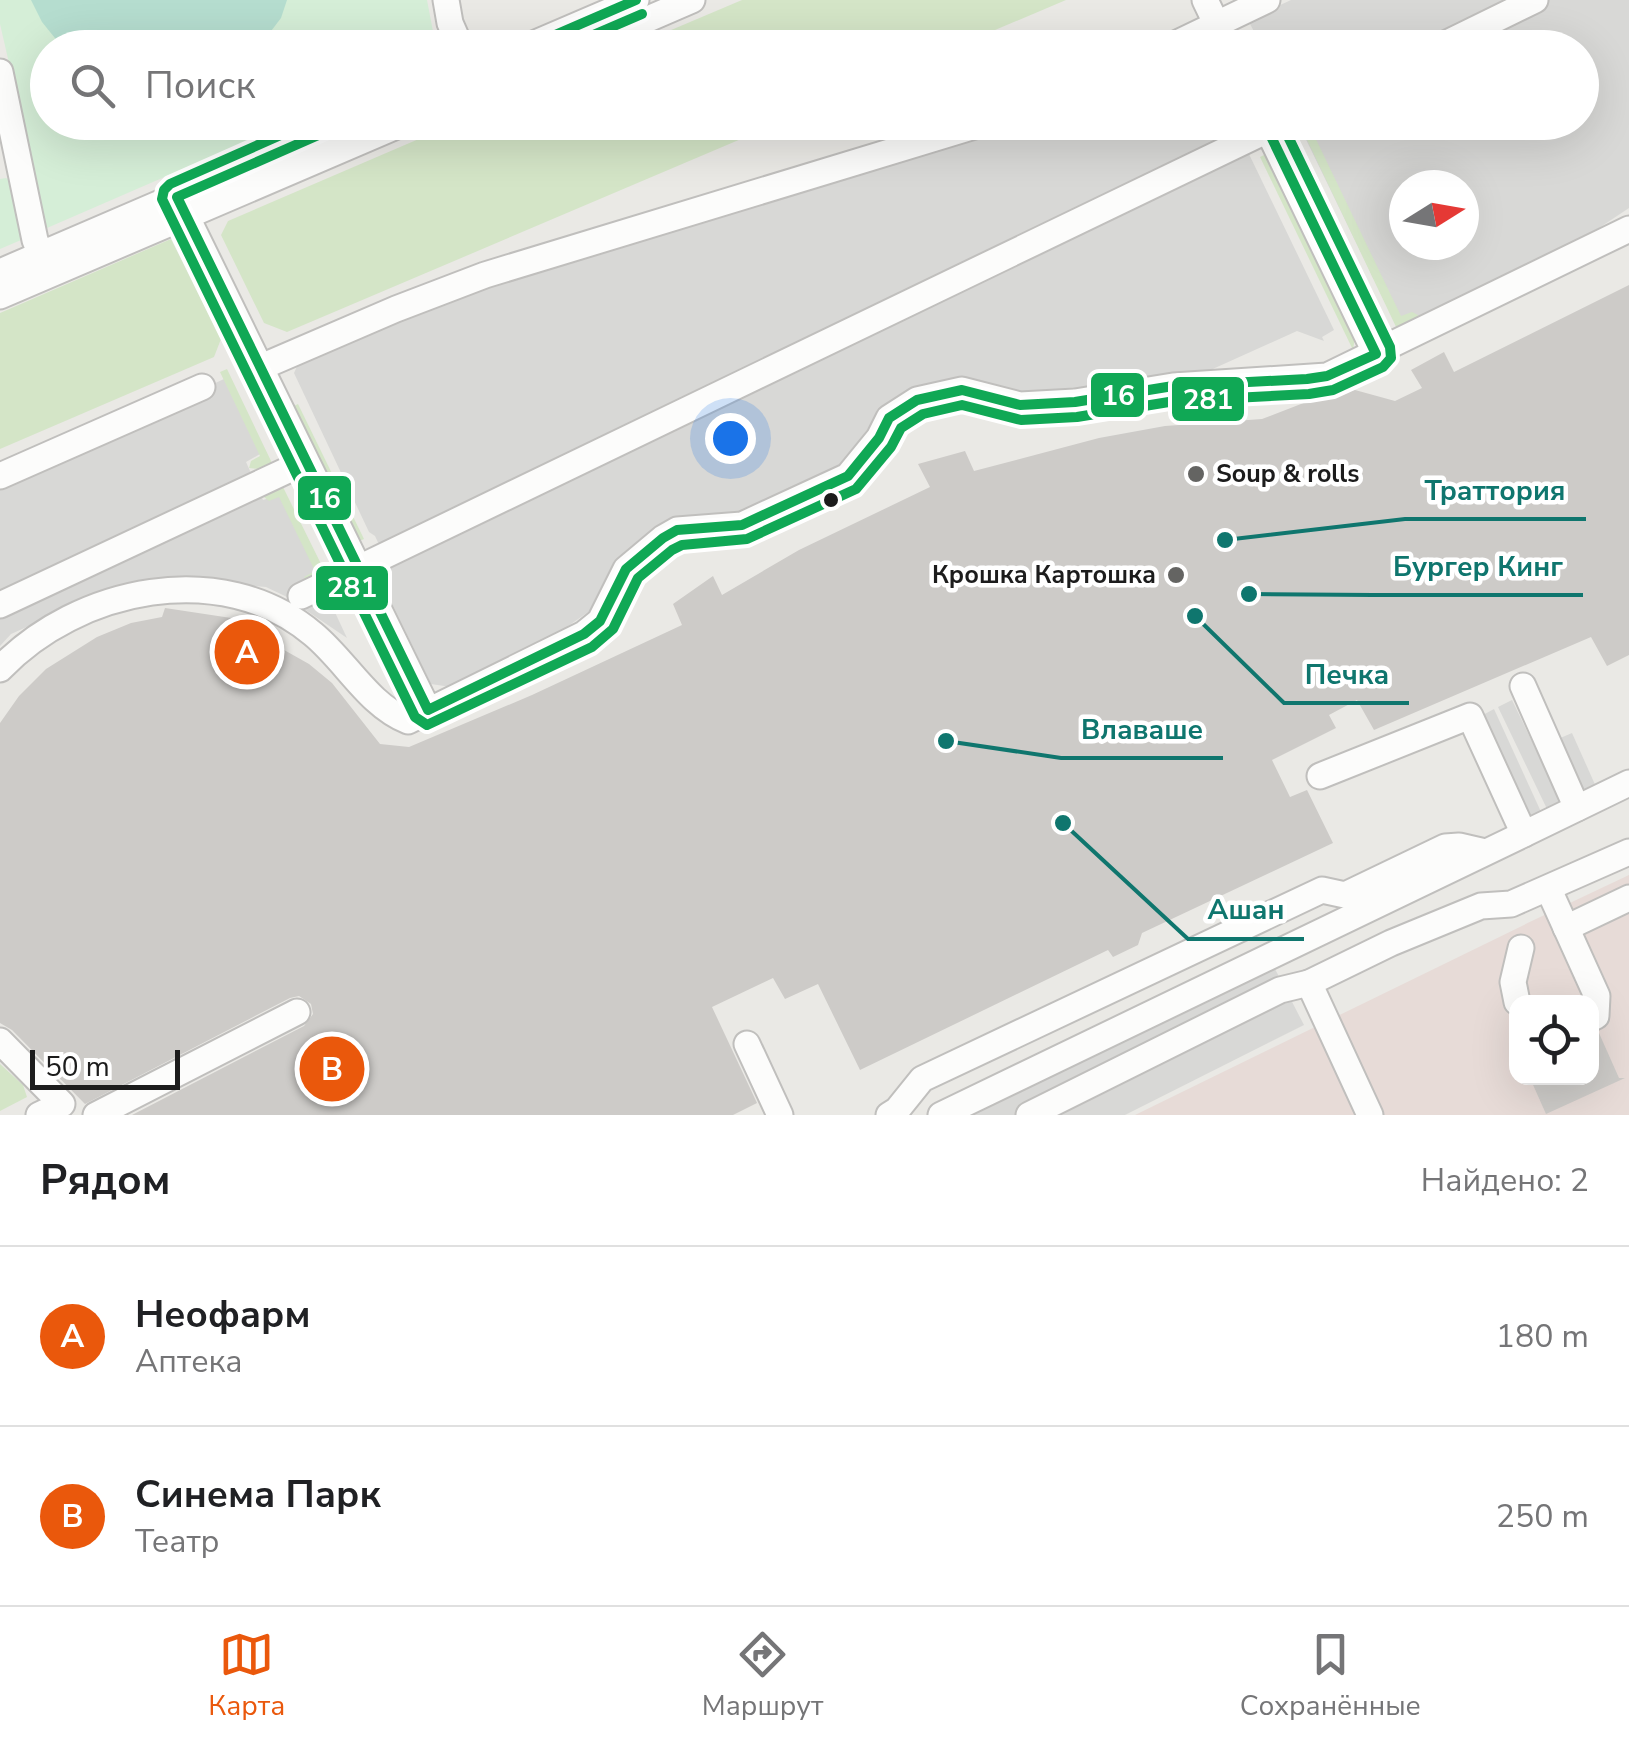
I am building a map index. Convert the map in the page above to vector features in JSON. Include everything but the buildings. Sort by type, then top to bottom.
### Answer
[{"type":"street","points":[[446,0],[453,30]]},
{"type":"street","points":[[566,30],[636,0]]},
{"type":"street","points":[[623,30],[692,0]]},
{"type":"street","points":[[1205,0],[1219,30]]},
{"type":"street","points":[[1230,30],[1267,0]]},
{"type":"street","points":[[1475,30],[1536,0]]},
{"type":"street","points":[[0,72],[9,158],[45,265]]},
{"type":"street","points":[[182,206],[313,140]]},
{"type":"street","points":[[0,296],[45,265],[182,206],[358,140]]},
{"type":"street","points":[[259,368],[426,296],[485,275],[929,140]]},
{"type":"street","points":[[301,596],[1241,140]]},
{"type":"street","points":[[1279,140],[1376,354]]},
{"type":"street","points":[[182,206],[428,710]]},
{"type":"street","points":[[0,669],[36,638],[83,611],[138,592],[190,590],[244,598],[274,608],[311,631],[377,704],[408,721],[584,634],[600,621],[626,569],[677,530],[742,525],[848,476],[879,438],[889,418],[917,400],[962,390],[1020,405],[1075,402],[1190,384],[1327,376],[1629,229]]},
{"type":"street","points":[[0,272],[45,265]]},
{"type":"street","points":[[0,476],[202,387]]},
{"type":"street","points":[[0,605],[305,462]]},
{"type":"street","points":[[1523,686],[1577,808]]},
{"type":"street","points":[[1320,776],[1470,716],[1524,834]]},
{"type":"street","points":[[941,1115],[1629,783]]},
{"type":"street","points":[[889,1115],[922,1079],[1322,890],[1345,896],[1444,847],[1485,852]]},
{"type":"street","points":[[1028,1115],[1280,990],[1309,983],[1391,943],[1481,906],[1512,904],[1550,890],[1629,852]]},
{"type":"street","points":[[1550,890],[1597,995]]},
{"type":"street","points":[[1566,928],[1629,898]]},
{"type":"street","points":[[1516,995],[1514,982],[1521,948]]},
{"type":"street","points":[[1309,983],[1370,1115]]},
{"type":"street","points":[[96,1115],[297,1012]]},
{"type":"street","points":[[0,1041],[58,1111]]},
{"type":"street","points":[[747,1044],[780,1115]]},
{"type":"shaded area","points":[[1291,0],[1629,0],[1629,208],[1599,228],[1399,331],[1306,140],[1599,140],[1599,30],[1253,30],[1248,20]]},
{"type":"shaded area","points":[[954,140],[1242,140],[1334,330],[1322,337],[1324,341],[1297,331],[1195,377],[1030,393],[968,379],[926,384],[875,419],[834,474],[749,515],[688,516],[650,533],[591,610],[551,638],[451,687],[431,684],[383,585],[392,572],[294,373],[299,362],[444,300]]},
{"type":"shaded area","points":[[224,379],[260,454],[246,462],[263,500],[280,495],[347,638],[266,587],[169,578],[89,599],[11,634],[0,646],[0,483]]},
{"type":"shaded area","points":[[1512,700],[1562,804],[1548,811],[1498,707]]},
{"type":"shaded area","points":[[1494,709],[1542,814],[1529,820],[1481,716]]},
{"type":"shaded area","points":[[1572,733],[1597,789],[1583,796],[1558,739]]},
{"type":"shaded area","points":[[1629,875],[1629,1115],[1135,1115],[1536,919]]},
{"type":"shaded area","points":[[1274,967],[1304,1025],[1125,1115],[970,1115]]},
{"type":"green space","points":[[0,0],[427,0],[433,30],[30,30],[30,140],[250,140],[47,228],[0,24]]},
{"type":"green space","points":[[31,0],[287,0],[272,30],[48,30]]},
{"type":"green space","points":[[742,0],[1066,0],[995,30],[671,30]]},
{"type":"green space","points":[[416,140],[739,140],[287,332],[264,323],[221,235],[228,221]]},
{"type":"green space","points":[[1293,140],[1387,336],[1381,336],[1286,143]]},
{"type":"green space","points":[[1307,140],[1316,140],[1401,316],[1412,312],[1418,315],[1398,331]]},
{"type":"green space","points":[[1268,153],[1355,337],[1353,350],[1260,157]]},
{"type":"green space","points":[[6,178],[19,187],[28,237],[0,249],[0,179]]},
{"type":"green space","points":[[171,239],[221,339],[214,357],[0,449],[0,313]]},
{"type":"green space","points":[[227,369],[272,463],[258,469],[249,468],[251,461],[260,456],[220,372]]},
{"type":"green space","points":[[298,404],[364,539],[357,542],[292,407]]},
{"type":"green space","points":[[282,485],[324,570],[307,580],[304,577],[315,571],[279,497],[269,501],[264,497]]},
{"type":"green space","points":[[0,1064],[23,1085],[27,1097],[0,1111]]},
{"type":"transit line","name":"16","points":[[567,30],[636,0]]},
{"type":"transit line","name":"281","points":[[605,30],[642,14]]},
{"type":"transit line","name":"281","points":[[269,140],[170,184],[162,199],[415,717],[427,725],[592,647],[613,629],[638,578],[672,550],[682,545],[747,539],[856,489],[891,447],[901,428],[923,414],[962,405],[1021,420],[1077,417],[1175,401],[1309,394],[1333,390],[1383,367],[1391,358],[1390,347],[1290,140]]},
{"type":"transit line","name":"16","points":[[307,140],[177,197],[428,710],[584,634],[600,621],[626,569],[677,530],[742,525],[848,476],[879,438],[889,418],[917,400],[962,390],[1020,405],[1075,402],[1173,386],[1307,379],[1327,376],[1376,354],[1273,140]]},
{"type":"place","name":"Soup & rolls","points":[[1196,474]]},
{"type":"place","name":"Траттория","points":[[1225,540]]},
{"type":"place","name":"Крошка Картошка","points":[[1176,575]]},
{"type":"place","name":"Бургер Кинг","points":[[1249,594]]},
{"type":"place","name":"Печка","points":[[1195,616]]},
{"type":"place","name":"Неофарм","points":[[247,652]]},
{"type":"place","name":"Влаваше","points":[[946,741]]},
{"type":"place","name":"Ашан","points":[[1063,823]]},
{"type":"place","name":"Синема Парк","points":[[332,1069]]}]
